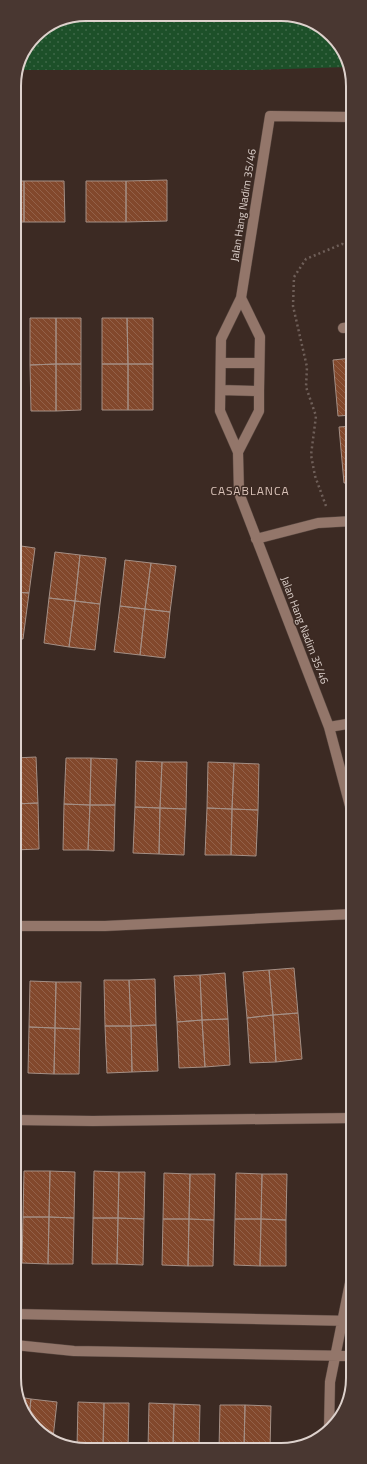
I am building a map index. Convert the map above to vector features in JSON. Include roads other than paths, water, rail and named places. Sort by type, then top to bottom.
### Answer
[{"type":"street","name":"Jalan Hang Nadim 35/46","points":[[346,116],[270,116],[240,298],[221,339],[220,411],[238,452],[239,493],[330,728],[346,790]]},
{"type":"street","name":"Jalan Hang Nadim 35/46","points":[[238,452],[259,411],[260,337],[240,298]]},
{"type":"street","points":[[221,362],[259,363]]},
{"type":"street","points":[[221,390],[259,391]]},
{"type":"street","points":[[256,540],[318,523],[346,521]]},
{"type":"street","points":[[330,728],[346,725]]},
{"type":"street","points":[[21,926],[105,926],[346,914]]},
{"type":"street","points":[[21,1120],[93,1121],[346,1118]]},
{"type":"street","points":[[329,1421],[330,1382],[346,1301]]},
{"type":"street","points":[[21,1314],[346,1320]]},
{"type":"street","points":[[21,1346],[74,1351],[346,1356]]},
{"type":"district","name":"CASABLANCA","points":[[250,490]]}]
